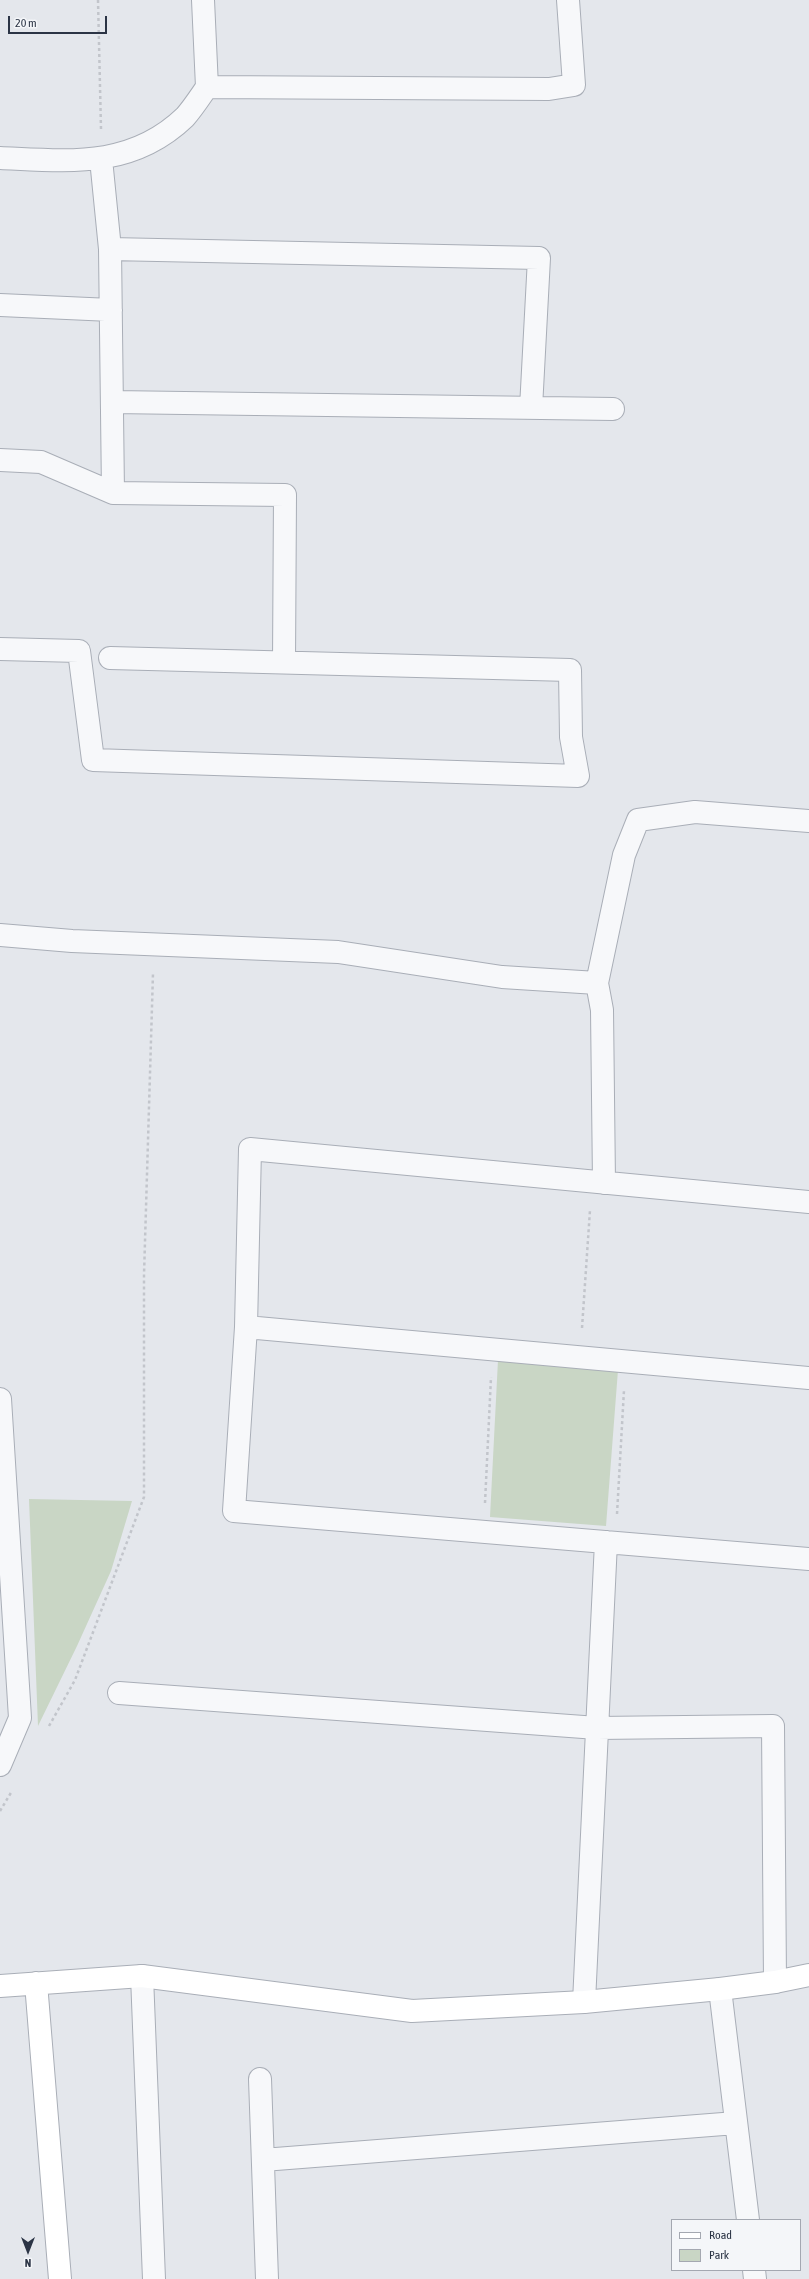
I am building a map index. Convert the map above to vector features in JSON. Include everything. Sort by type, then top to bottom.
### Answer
[{"type":"street","points":[[0,158],[78,161],[101,159],[124,153],[156,139],[185,116],[207,87],[203,0]]},
{"type":"street","points":[[207,87],[549,88],[574,85],[568,0]]},
{"type":"street","points":[[101,159],[110,250],[114,493]]},
{"type":"street","points":[[110,250],[539,258],[531,408]]},
{"type":"street","points":[[0,305],[111,310]]},
{"type":"street","points":[[113,402],[613,409]]},
{"type":"street","points":[[0,460],[41,462],[114,493],[285,495],[284,662]]},
{"type":"street","points":[[0,649],[80,651],[93,760],[578,776],[571,737],[570,670],[110,658]]},
{"type":"street","points":[[604,1183],[602,1010],[598,983],[624,855],[638,820],[695,812],[809,821]]},
{"type":"street","points":[[0,934],[72,941],[338,952],[502,978],[598,983]]},
{"type":"street","points":[[809,1202],[250,1149],[246,1327],[234,1511],[809,1559]]},
{"type":"street","points":[[246,1327],[809,1378]]},
{"type":"street","points":[[0,1399],[7,1625],[20,1718],[0,1765]]},
{"type":"street","points":[[584,2002],[597,1728],[611,1543]]},
{"type":"street","points":[[119,1693],[597,1728],[773,1726],[775,1982]]},
{"type":"street","points":[[0,1986],[142,1976],[412,2012],[584,2002],[720,1989],[775,1982],[809,1975]]},
{"type":"street","points":[[142,1976],[154,2279]]},
{"type":"street","points":[[36,1983],[60,2279]]},
{"type":"street","points":[[720,1989],[748,2219]]},
{"type":"street","points":[[260,2079],[267,2279]]},
{"type":"street","points":[[263,2160],[736,2123]]},
{"type":"path","points":[[98,0],[101,159]]},
{"type":"path","points":[[47,1728],[75,1680],[144,1498],[144,1275],[154,944]]},
{"type":"path","points":[[580,1357],[591,1196],[604,1183]]},
{"type":"path","points":[[483,1532],[492,1349]]},
{"type":"path","points":[[611,1543],[626,1361]]},
{"type":"path","points":[[0,1811],[16,1784]]},
{"type":"green space","points":[[498,1360],[618,1370],[606,1526],[490,1517]]},
{"type":"green space","points":[[29,1499],[132,1501],[111,1571],[38,1726]]}]
